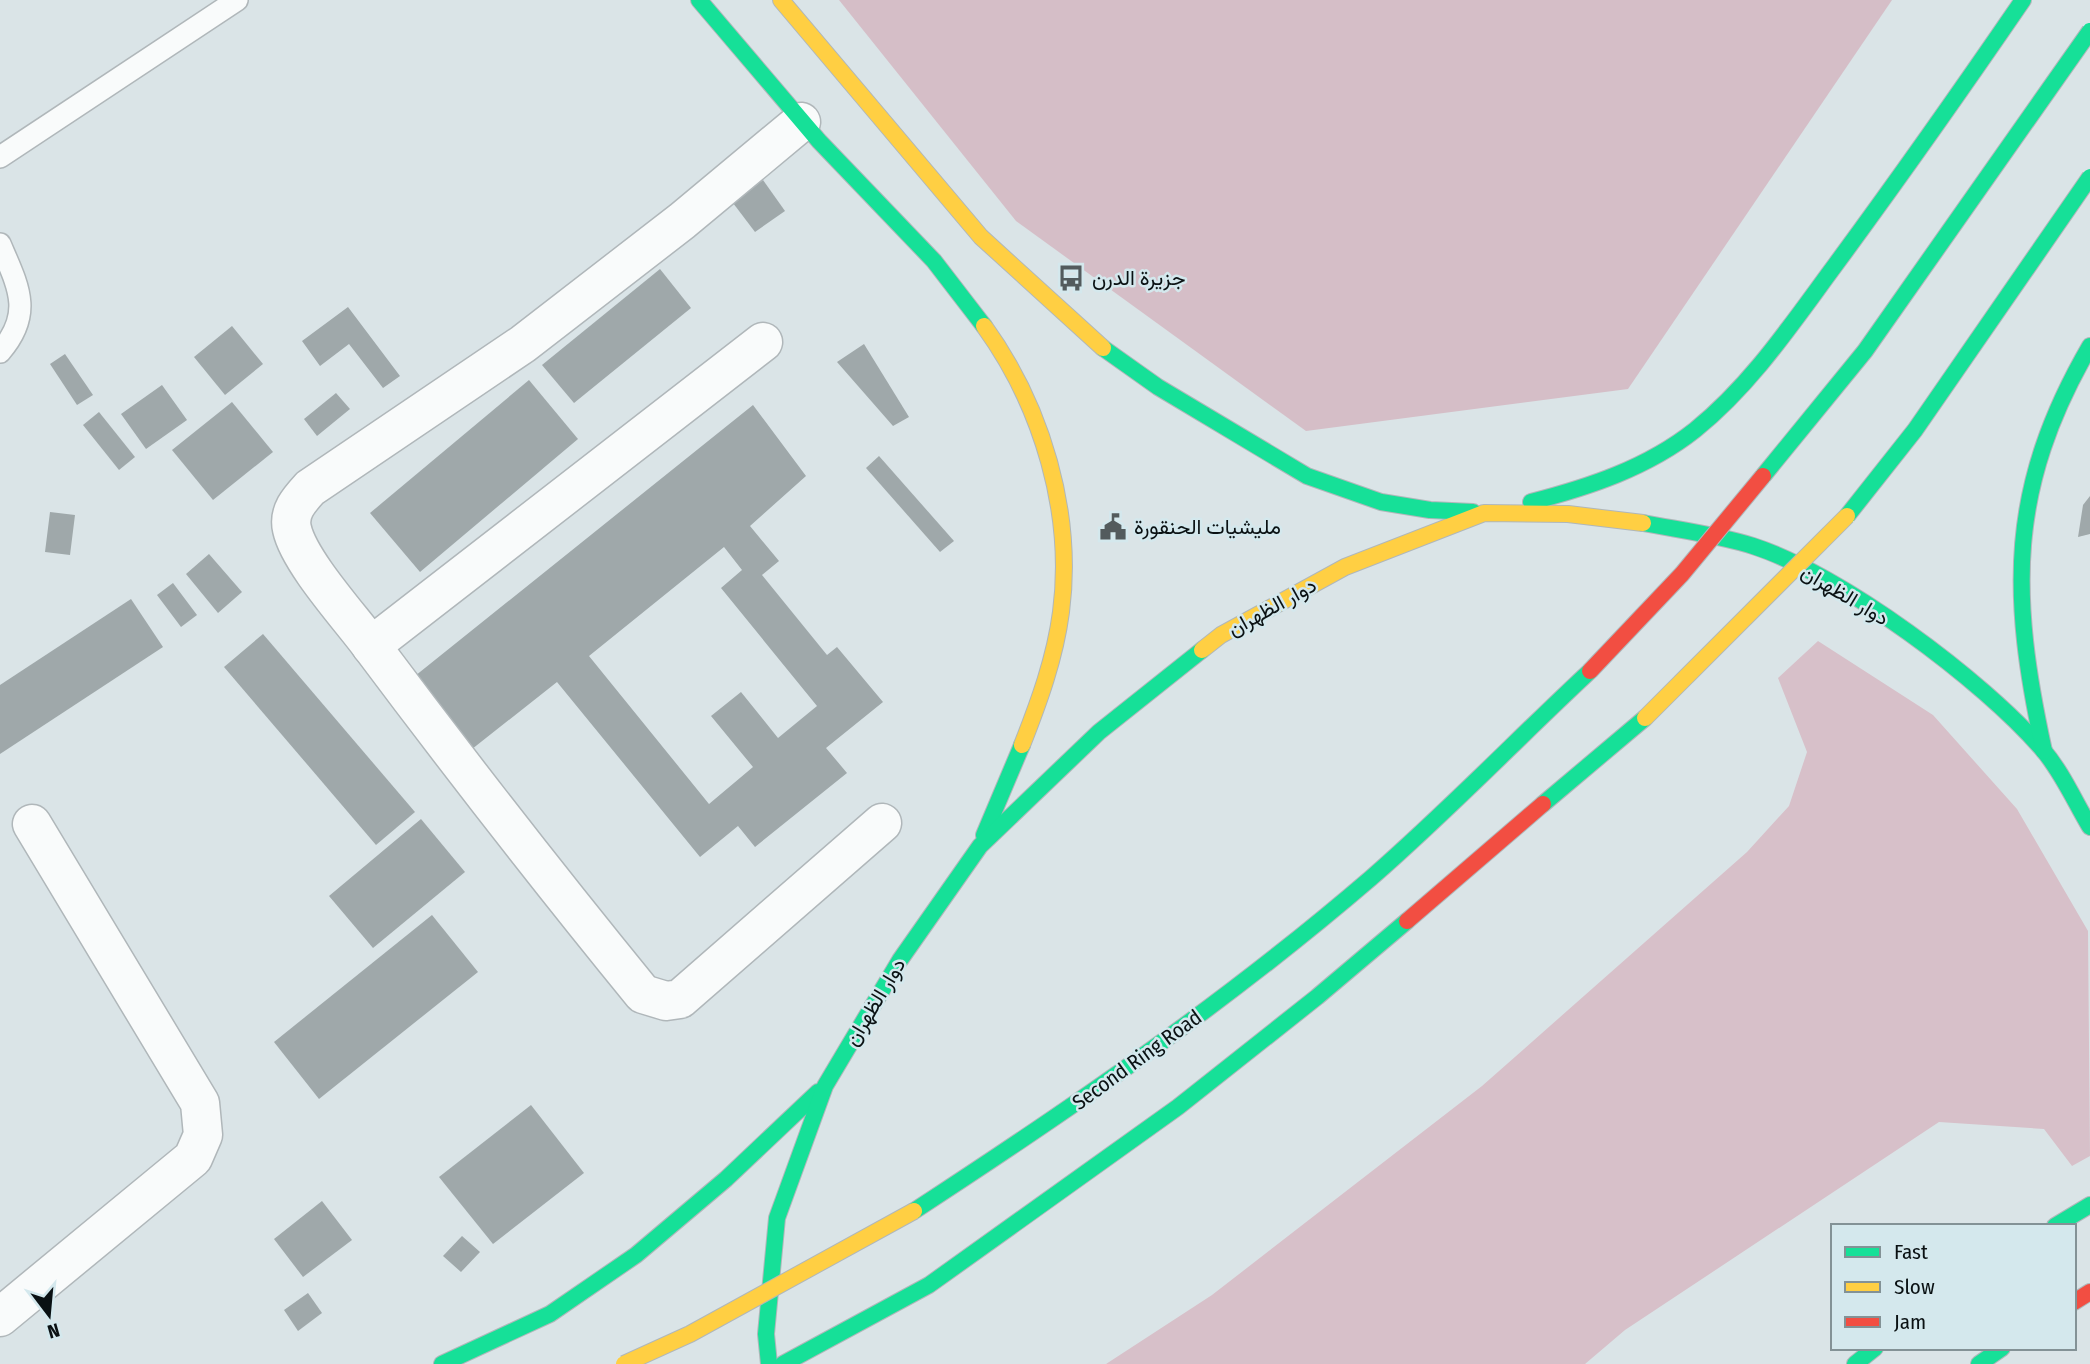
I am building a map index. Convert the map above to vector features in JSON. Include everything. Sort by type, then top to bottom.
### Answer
[{"type":"highway","points":[[699,0],[801,122],[962,295],[1003,353],[1040,427],[1058,492],[1065,561],[1060,612],[1049,671],[980,846]]},
{"type":"highway","points":[[781,0],[981,237],[1094,342],[1158,387],[1307,476],[1381,502],[1430,510],[1484,513],[1567,493],[1633,469],[1672,447],[1760,367],[1880,205],[2023,0]]},
{"type":"highway","name":"Second Ring Road","points":[[624,1364],[690,1334],[914,1211],[1032,1135],[1230,992],[1371,876],[1590,671],[1682,575],[1865,351],[2090,31]]},
{"type":"highway","points":[[783,1364],[929,1285],[1178,1107],[1307,1006],[1645,718],[1836,530],[1915,430],[2090,177]]},
{"type":"highway","points":[[2044,751],[2028,673],[2020,594],[2026,514],[2045,437],[2078,365],[2090,346]]},
{"type":"highway","name":"دوار الظهران","points":[[769,1364],[766,1334],[777,1218],[825,1086],[900,960],[980,846],[1099,732],[1221,635],[1345,567],[1484,513],[1568,514],[1634,521],[1753,546],[1821,578],[1915,637],[1997,704],[2044,751],[2090,827]]},
{"type":"highway","points":[[442,1364],[551,1314],[636,1255],[726,1179],[825,1086]]},
{"type":"highway","points":[[2059,1224],[2090,1205]]},
{"type":"highway","points":[[1855,1364],[1872,1350]]},
{"type":"highway","points":[[1979,1364],[1999,1350]]},
{"type":"street","points":[[801,122],[682,221],[523,344],[310,488],[294,507],[292,528],[301,552],[371,646],[535,862],[643,994],[654,999],[680,999],[882,823]]},
{"type":"street","points":[[371,646],[762,342]]},
{"type":"street","points":[[0,1317],[193,1158],[203,1135],[200,1103],[32,824]]},
{"type":"lane","points":[[0,157],[237,0]]},
{"type":"lane","points":[[0,244],[20,289],[21,315],[10,341],[0,352]]},
{"type":"shaded area","points":[[839,0],[1892,0],[1628,389],[1306,431],[1016,221]]},
{"type":"shaded area","points":[[1818,641],[1933,715],[2017,809],[2088,931],[2090,1156],[2072,1166],[2044,1129],[1939,1122],[1625,1330],[1585,1364],[1106,1364],[1212,1295],[1482,1086],[1747,852],[1789,806],[1807,752],[1778,678]]},
{"type":"building","points":[[763,180],[785,211],[755,232],[733,203]]},
{"type":"building","points":[[660,269],[691,308],[574,403],[542,365]]},
{"type":"building","points":[[348,307],[400,376],[383,388],[349,344],[320,366],[302,341]]},
{"type":"building","points":[[232,326],[263,364],[225,395],[194,357]]},
{"type":"building","points":[[864,344],[909,417],[893,426],[837,362]]},
{"type":"building","points":[[65,354],[93,395],[77,405],[50,364]]},
{"type":"building","points":[[529,380],[578,439],[420,572],[370,513]]},
{"type":"building","points":[[162,385],[187,420],[146,449],[121,414]]},
{"type":"building","points":[[336,393],[350,409],[317,436],[304,419]]},
{"type":"building","points":[[232,402],[273,452],[213,500],[172,450]]},
{"type":"building","points":[[753,405],[806,476],[750,526],[779,561],[762,575],[827,655],[837,647],[883,702],[826,748],[847,773],[755,847],[738,826],[700,857],[557,682],[467,753],[410,680]],"holes":[[[724,547],[742,570],[721,588],[817,706],[778,738],[741,692],[711,716],[753,767],[709,804],[589,656]]]},
{"type":"building","points":[[99,412],[135,457],[119,470],[83,425]]},
{"type":"building","points":[[879,456],[954,541],[940,552],[866,468]]},
{"type":"building","points":[[2090,496],[2090,534],[2078,537],[2083,505]]},
{"type":"building","points":[[50,512],[75,515],[70,555],[45,552]]},
{"type":"building","points":[[209,554],[242,592],[218,613],[186,574]]},
{"type":"building","points":[[173,583],[197,615],[181,627],[157,595]]},
{"type":"building","points":[[131,599],[163,647],[0,754],[0,685]]},
{"type":"building","points":[[263,634],[415,812],[376,845],[224,667]]},
{"type":"building","points":[[421,819],[465,872],[373,948],[329,896]]},
{"type":"building","points":[[432,915],[478,972],[319,1099],[274,1042]]},
{"type":"building","points":[[531,1105],[584,1173],[493,1244],[439,1177]]},
{"type":"building","points":[[322,1201],[352,1240],[303,1277],[274,1239]]},
{"type":"building","points":[[462,1236],[480,1252],[461,1272],[443,1256]]},
{"type":"building","points":[[308,1293],[322,1313],[298,1331],[284,1310]]},
{"type":"traffic: fast","points":[[699,0],[819,141],[934,261],[984,326]]},
{"type":"traffic: fast","points":[[1531,502],[1596,483],[1637,466],[1695,430],[1735,393],[1771,352],[1804,308],[2023,0]]},
{"type":"traffic: fast","points":[[1763,476],[1865,351],[2090,31]]},
{"type":"traffic: fast","points":[[1847,516],[1915,430],[2090,177]]},
{"type":"traffic: fast","points":[[2044,751],[2025,642],[2023,544],[2030,496],[2043,448],[2063,398],[2090,346]]},
{"type":"traffic: fast","points":[[1103,348],[1158,387],[1307,476],[1381,502],[1430,510],[1473,512]]},
{"type":"traffic: fast","points":[[1643,523],[1753,546],[1788,560],[1867,604],[1948,662],[2017,722],[2050,759],[2090,827]]},
{"type":"traffic: fast","points":[[769,1364],[766,1334],[777,1218],[825,1086],[900,960],[980,846],[1099,732],[1202,650]]},
{"type":"traffic: fast","points":[[914,1211],[1148,1052],[1317,923],[1427,827],[1590,671]]},
{"type":"traffic: fast","points":[[1543,804],[1645,718]]},
{"type":"traffic: fast","points":[[984,835],[1022,745]]},
{"type":"traffic: fast","points":[[783,1364],[929,1285],[1178,1107],[1317,997],[1407,921]]},
{"type":"traffic: fast","points":[[442,1364],[550,1314],[636,1255],[726,1179],[818,1092]]},
{"type":"traffic: fast","points":[[2058,1224],[2090,1205]]},
{"type":"traffic: fast","points":[[1855,1364],[1872,1350]]},
{"type":"traffic: fast","points":[[1979,1364],[1999,1350]]},
{"type":"traffic: slow","points":[[781,0],[981,237],[1103,348]]},
{"type":"traffic: slow","points":[[984,326],[1004,357],[1037,426],[1058,499],[1063,537],[1064,575],[1055,646],[1046,680],[1022,745]]},
{"type":"traffic: slow","points":[[1202,650],[1221,635],[1345,567],[1484,513],[1568,514],[1643,523]]},
{"type":"traffic: slow","points":[[1645,718],[1847,516]]},
{"type":"traffic: slow","points":[[624,1364],[690,1334],[914,1211]]},
{"type":"traffic: jam","points":[[1590,671],[1682,574],[1763,476]]},
{"type":"traffic: jam","points":[[1407,921],[1543,804]]},
{"type":"traffic: jam","points":[[2076,1301],[2090,1292]]},
{"type":"place","name":"جزيرة الدرن","points":[[1071,278]]},
{"type":"place","name":"مليشيات الحنقورة","points":[[1113,527]]}]
